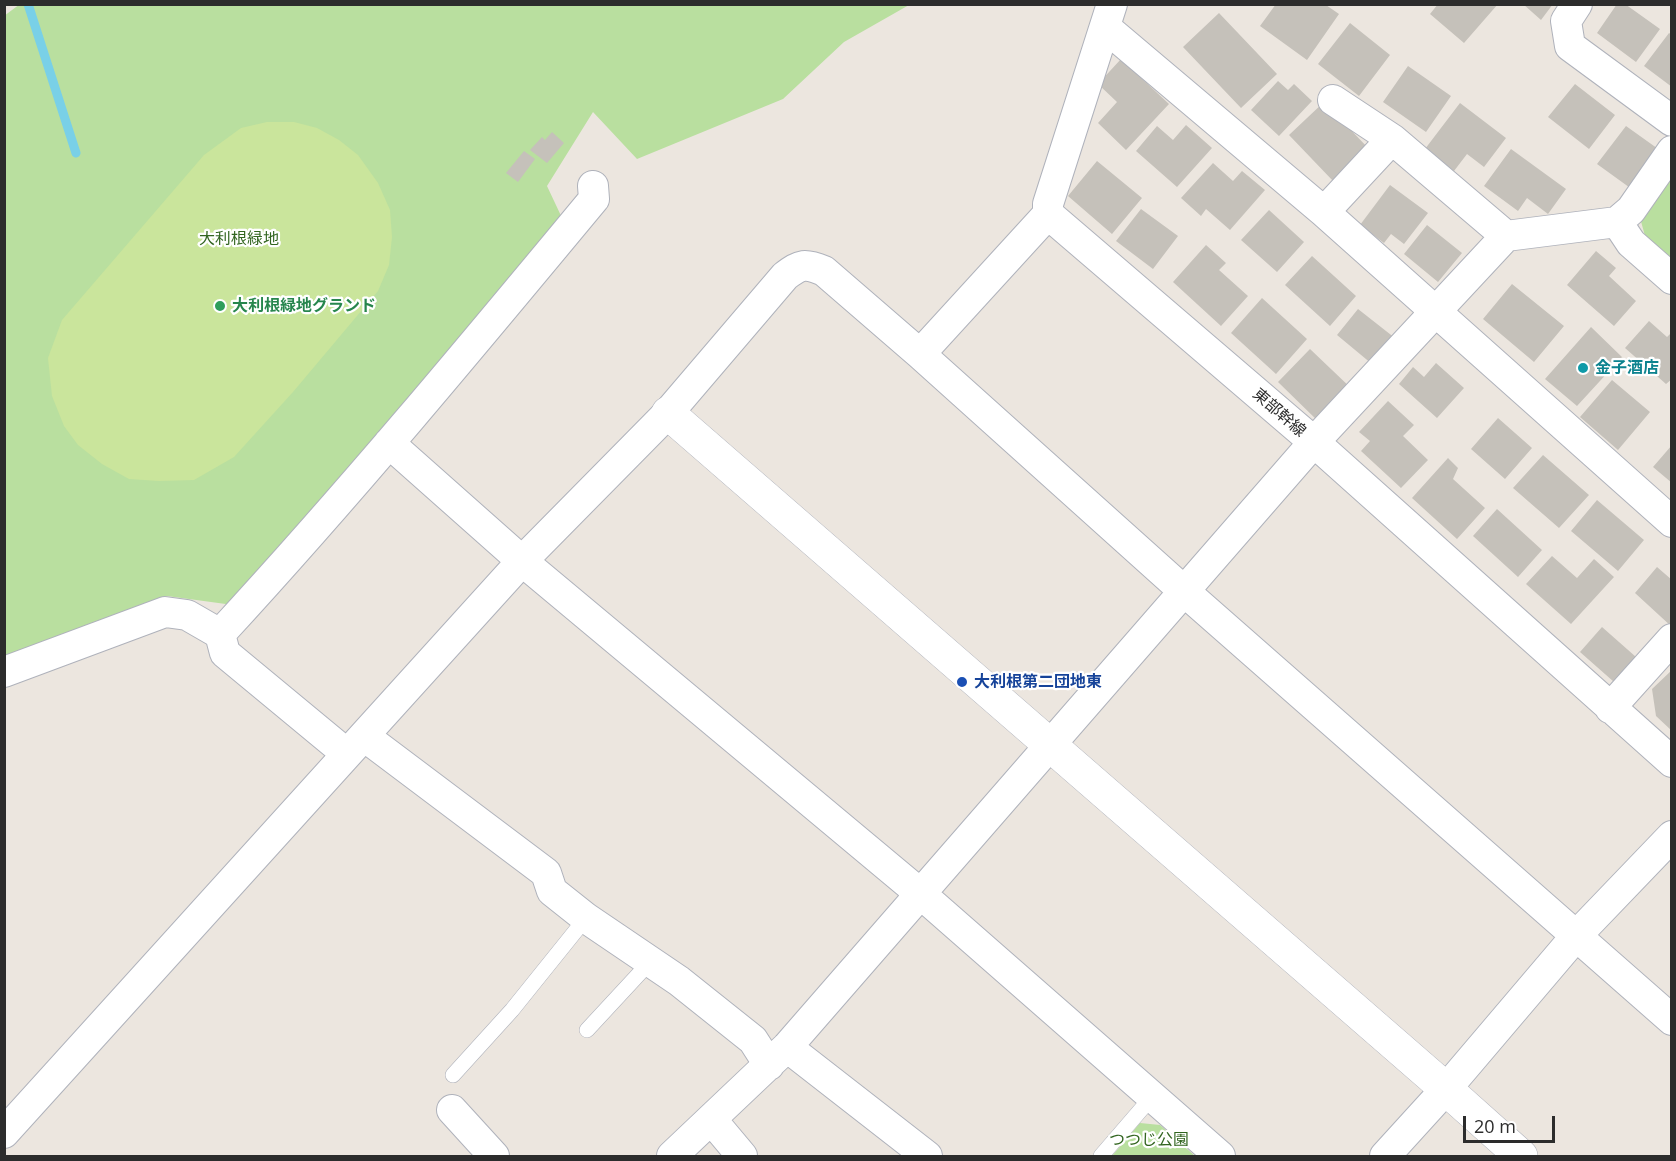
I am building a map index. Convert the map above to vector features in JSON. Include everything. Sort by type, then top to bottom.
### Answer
[{"type":"street","points":[[1577,4],[1566,21],[1570,46],[1671,121]]},
{"type":"street","points":[[920,354],[1048,214],[1048,204],[1108,16],[1671,522]]},
{"type":"street","points":[[1333,100],[1392,139],[1506,236]]},
{"type":"street","points":[[1324,212],[1392,139]]},
{"type":"street","points":[[672,1156],[778,1056],[922,895],[1314,442],[1506,236],[1617,222],[1631,210],[1671,151]]},
{"type":"street","points":[[220,634],[389,443],[594,199],[593,186]]},
{"type":"street","name":"東部幹線","points":[[1048,214],[1314,442],[1671,762]]},
{"type":"street","points":[[1617,222],[1631,243],[1671,279]]},
{"type":"street","points":[[4,1133],[522,561],[668,413],[785,276],[798,267],[810,265],[824,271],[920,354],[1185,592],[1671,1020]]},
{"type":"street","points":[[668,413],[1521,1156]]},
{"type":"street","points":[[389,443],[522,561],[922,895],[1151,1098],[1220,1156]]},
{"type":"street","points":[[4,672],[165,612],[187,615],[220,634],[225,653],[356,745],[546,873],[552,891],[586,918],[679,981],[753,1040],[927,1156]]},
{"type":"street","points":[[1610,708],[1671,639]]},
{"type":"street","points":[[1385,1156],[1446,1089],[1576,936],[1671,836]]},
{"type":"street","points":[[452,1110],[494,1156]]},
{"type":"street","points":[[711,1119],[742,1156]]},
{"type":"lane","points":[[453,1075],[512,1010],[586,918]]},
{"type":"lane","points":[[587,1030],[650,962]]},
{"type":"lane","points":[[1101,1156],[1151,1098]]},
{"type":"green space","name":"大利根緑地","points":[[20,4],[909,5],[844,42],[783,99],[637,159],[593,112],[547,186],[563,220],[233,605],[167,596],[5,659],[4,16]]},
{"type":"green space","name":"大利根緑地グランド","points":[[267,122],[294,122],[317,128],[339,140],[358,155],[378,183],[390,210],[392,237],[389,265],[378,291],[293,392],[234,457],[194,480],[129,479],[102,464],[78,445],[64,426],[52,396],[48,358],[62,320],[204,155],[241,128]]},
{"type":"green space","points":[[1671,173],[1671,260],[1645,236],[1639,214]]},
{"type":"green space","name":"つつじ公園","points":[[1140,1123],[1160,1125],[1195,1156],[1112,1156]]},
{"type":"building","points":[[1276,4],[1326,5],[1339,14],[1307,60],[1260,26]]},
{"type":"building","points":[[1438,4],[1498,4],[1464,43],[1430,14]]},
{"type":"building","points":[[1523,4],[1553,4],[1541,20]]},
{"type":"building","points":[[1617,4],[1625,4],[1660,29],[1636,62],[1597,33]]},
{"type":"building","points":[[1219,13],[1277,74],[1241,108],[1183,47]]},
{"type":"building","points":[[1350,23],[1390,55],[1359,96],[1318,64]]},
{"type":"building","points":[[1669,33],[1672,35],[1672,87],[1644,66]]},
{"type":"building","points":[[1121,59],[1169,104],[1126,150],[1098,123],[1117,102],[1098,84]]},
{"type":"building","points":[[1408,66],[1451,96],[1426,132],[1383,102]]},
{"type":"building","points":[[1278,81],[1288,90],[1294,84],[1312,101],[1279,136],[1251,110]]},
{"type":"building","points":[[1575,84],[1615,115],[1589,149],[1548,117]]},
{"type":"building","points":[[1324,102],[1369,149],[1334,182],[1289,135]]},
{"type":"building","points":[[1460,103],[1506,138],[1484,167],[1467,154],[1454,171],[1425,149]]},
{"type":"building","points":[[1186,125],[1212,148],[1177,187],[1136,151],[1157,126],[1173,140]]},
{"type":"building","points":[[1626,126],[1661,151],[1633,190],[1597,164]]},
{"type":"building","points":[[552,132],[564,143],[547,163],[530,150],[542,137],[545,140]]},
{"type":"building","points":[[1511,149],[1566,189],[1548,214],[1527,198],[1518,211],[1484,186]]},
{"type":"building","points":[[524,151],[535,159],[518,182],[506,173]]},
{"type":"building","points":[[1097,161],[1142,198],[1112,234],[1068,196]]},
{"type":"building","points":[[1213,163],[1233,181],[1242,171],[1265,190],[1230,230],[1206,209],[1201,216],[1181,198]]},
{"type":"building","points":[[1390,185],[1428,213],[1404,244],[1391,234],[1384,243],[1360,225]]},
{"type":"building","points":[[1141,209],[1178,236],[1153,269],[1116,241]]},
{"type":"building","points":[[1269,210],[1304,242],[1277,272],[1241,240]]},
{"type":"building","points":[[1427,225],[1462,253],[1438,282],[1404,254]]},
{"type":"building","points":[[1206,245],[1226,263],[1219,270],[1248,296],[1221,326],[1173,282]]},
{"type":"building","points":[[1596,251],[1616,268],[1609,276],[1636,301],[1614,326],[1567,285]]},
{"type":"building","points":[[1312,256],[1356,296],[1330,326],[1285,285]]},
{"type":"building","points":[[1512,284],[1564,326],[1534,362],[1483,319]]},
{"type":"building","points":[[1262,298],[1307,339],[1276,374],[1231,333]]},
{"type":"building","points":[[1358,309],[1400,342],[1378,369],[1337,335]]},
{"type":"building","points":[[1649,321],[1667,337],[1672,332],[1672,379],[1666,384],[1625,348]]},
{"type":"building","name":"金子酒店","points":[[1591,327],[1622,357],[1577,406],[1545,379]]},
{"type":"building","points":[[1310,349],[1353,390],[1321,424],[1278,382]]},
{"type":"building","points":[[1436,363],[1464,388],[1437,418],[1399,384],[1413,367],[1424,377]]},
{"type":"building","points":[[1612,380],[1650,412],[1618,450],[1580,417]]},
{"type":"building","points":[[1388,401],[1414,425],[1403,436],[1428,460],[1401,488],[1361,451],[1370,441],[1359,432]]},
{"type":"building","points":[[1498,418],[1532,448],[1505,479],[1471,449]]},
{"type":"building","points":[[1672,445],[1672,483],[1653,467]]},
{"type":"building","points":[[1543,455],[1589,495],[1559,528],[1513,488]]},
{"type":"building","points":[[1448,458],[1458,468],[1453,479],[1485,508],[1457,539],[1412,498]]},
{"type":"building","points":[[1597,500],[1644,540],[1618,571],[1571,531]]},
{"type":"building","points":[[1497,509],[1542,550],[1518,577],[1473,536]]},
{"type":"building","points":[[1552,556],[1577,578],[1594,559],[1614,577],[1571,624],[1526,584]]},
{"type":"building","points":[[1657,567],[1672,580],[1672,627],[1635,593]]},
{"type":"building","points":[[1602,627],[1636,657],[1614,682],[1580,652]]},
{"type":"building","points":[[1672,670],[1672,731],[1656,716],[1652,689]]},
{"type":"waterway","points":[[28,4],[76,153]]},
{"type":"place","name":"大利根緑地グランド","points":[[220,306]]},
{"type":"place","name":"金子酒店","points":[[1583,368]]},
{"type":"place","name":"大利根第二団地東","points":[[962,682]]}]
